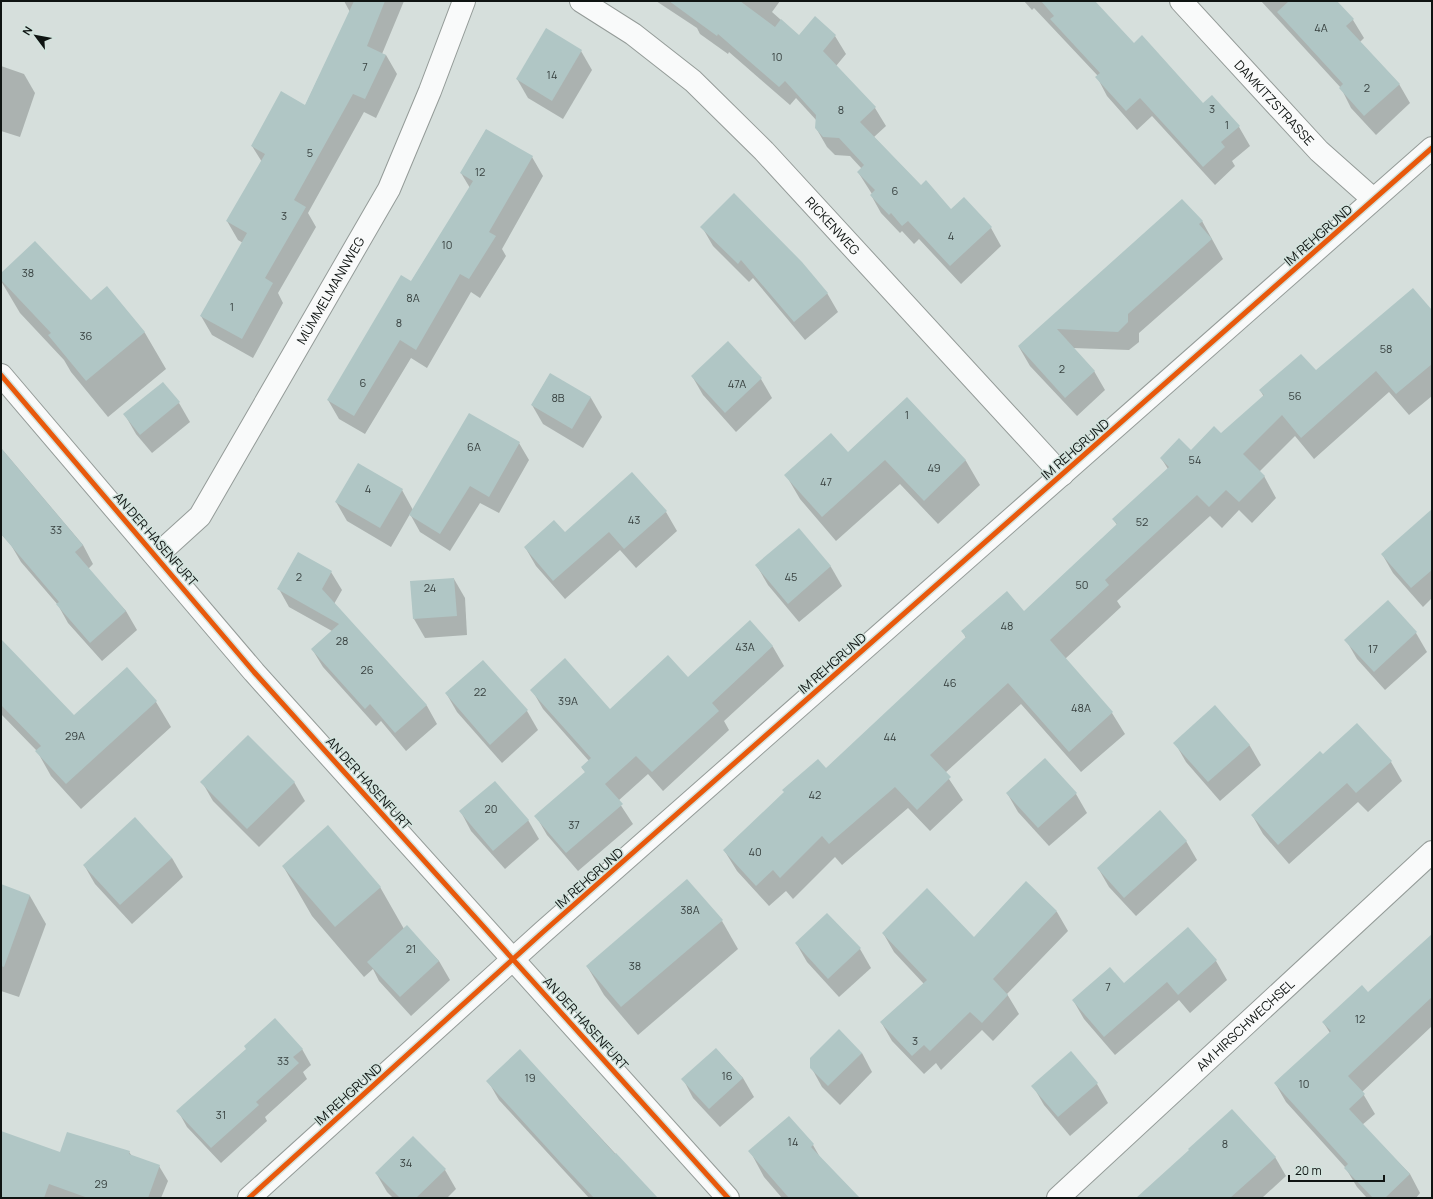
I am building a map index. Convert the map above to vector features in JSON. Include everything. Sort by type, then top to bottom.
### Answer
[{"type":"street","name":"MÜMMELMANNWEG","points":[[156,556],[200,516],[389,188],[430,91],[464,1]]},
{"type":"street","name":"RICKENWEG","points":[[581,1],[632,34],[698,86],[764,151],[1062,475]]},
{"type":"street","name":"DAMKITZSTRASSE","points":[[1181,1],[1319,151],[1373,199]]},
{"type":"street","name":"IM REHGRUND","points":[[249,1198],[514,960],[1432,148]]},
{"type":"street","name":"AN DER HASENFURT","points":[[1,375],[254,672],[728,1198]]},
{"type":"street","name":"AM HIRSCHWECHSEL","points":[[1058,1198],[1432,852]]},
{"type":"building","points":[[354,1],[385,1],[367,46],[386,55],[365,99],[353,94],[294,200],[306,207],[265,278],[273,283],[242,339],[200,316],[247,233],[226,221],[265,154],[251,146],[281,91],[305,105]]},
{"type":"building","points":[[669,1],[740,1],[775,27],[781,19],[799,35],[815,16],[836,35],[823,51],[876,107],[860,122],[921,185],[926,180],[951,209],[964,197],[992,227],[950,266],[908,221],[902,226],[891,213],[889,215],[870,195],[875,190],[857,172],[864,165],[839,138],[823,137],[815,128],[816,115],[785,81],[779,87],[718,34],[717,36]]},
{"type":"building","points":[[1041,1],[1095,1],[1134,43],[1142,35],[1203,103],[1212,95],[1240,126],[1221,142],[1225,147],[1203,167],[1140,98],[1126,111],[1095,77],[1100,73],[1050,19],[1054,16]]},
{"type":"building","points":[[1289,1],[1337,1],[1354,19],[1346,26],[1400,84],[1364,116],[1339,88],[1343,84],[1277,12]]},
{"type":"building","points":[[546,28],[582,50],[552,101],[516,79]]},
{"type":"building","points":[[486,129],[533,156],[489,232],[496,236],[469,279],[460,274],[416,350],[400,340],[354,416],[327,400],[401,275],[411,281],[473,181],[460,173]]},
{"type":"building","points":[[734,193],[802,262],[828,293],[794,322],[741,260],[738,264],[700,227]]},
{"type":"building","points":[[1182,199],[1203,221],[1199,224],[1212,239],[1128,314],[1128,322],[1118,332],[1057,329],[1095,371],[1065,398],[1018,346]]},
{"type":"building","points":[[35,241],[91,300],[107,286],[145,332],[86,381],[48,335],[51,333],[1,280],[1,273]]},
{"type":"building","points":[[1413,288],[1432,310],[1432,364],[1396,394],[1376,371],[1301,438],[1282,415],[1243,454],[1265,476],[1239,502],[1226,490],[1209,507],[1197,495],[1105,580],[1109,585],[1050,640],[1113,712],[1069,752],[1008,683],[930,755],[951,777],[917,810],[895,787],[829,844],[822,836],[780,878],[773,870],[756,886],[723,850],[784,792],[782,790],[818,759],[826,768],[966,637],[961,631],[1007,591],[1024,611],[1117,524],[1112,519],[1169,467],[1160,458],[1179,438],[1191,450],[1214,426],[1221,433],[1264,395],[1259,390],[1301,354],[1316,370]]},
{"type":"building","points":[[728,341],[762,378],[725,413],[691,376]]},
{"type":"building","points":[[550,373],[591,397],[572,429],[531,405]]},
{"type":"building","points":[[163,382],[180,402],[140,435],[123,414]]},
{"type":"building","points":[[907,397],[966,460],[924,501],[885,460],[822,517],[784,475],[831,433],[848,452]]},
{"type":"building","points":[[469,413],[520,442],[489,497],[470,486],[440,534],[409,515]]},
{"type":"building","points":[[1,448],[83,545],[75,552],[126,611],[90,643],[56,604],[59,602],[1,534]]},
{"type":"building","points":[[358,463],[403,489],[380,528],[335,502]]},
{"type":"building","points":[[632,472],[667,511],[624,549],[609,532],[553,581],[524,547],[554,520],[565,532]]},
{"type":"building","points":[[1432,509],[1432,570],[1411,588],[1381,554]]},
{"type":"building","points":[[799,528],[831,566],[788,604],[755,565]]},
{"type":"building","points":[[298,552],[332,571],[322,589],[427,705],[395,733],[370,704],[365,709],[311,649],[339,624],[277,589]]},
{"type":"building","points":[[454,578],[457,616],[413,619],[410,581]]},
{"type":"building","points":[[1388,600],[1417,632],[1374,672],[1344,640]]},
{"type":"building","points":[[750,620],[773,646],[712,703],[719,711],[652,772],[636,756],[605,784],[623,804],[566,853],[534,816],[585,772],[581,767],[591,758],[530,690],[565,658],[610,709],[668,655],[688,677]]},
{"type":"building","points":[[1,639],[74,715],[127,667],[157,701],[66,784],[35,751],[41,746],[1,705]]},
{"type":"building","points":[[483,660],[528,710],[490,745],[445,693]]},
{"type":"building","points":[[1215,705],[1250,745],[1208,782],[1173,743]]},
{"type":"building","points":[[1357,723],[1392,761],[1356,793],[1347,783],[1278,845],[1251,815],[1320,751],[1323,754]]},
{"type":"building","points":[[248,735],[295,782],[247,829],[200,782]]},
{"type":"building","points":[[1045,758],[1077,793],[1038,828],[1006,793]]},
{"type":"building","points":[[495,781],[529,820],[493,851],[459,811]]},
{"type":"building","points":[[1160,810],[1187,841],[1124,898],[1097,868]]},
{"type":"building","points":[[135,817],[172,858],[120,905],[83,865]]},
{"type":"building","points":[[328,825],[381,887],[335,927],[282,866]]},
{"type":"building","points":[[687,879],[723,920],[621,1007],[586,966]]},
{"type":"building","points":[[1026,881],[1057,911],[993,979],[1008,995],[982,1023],[970,1012],[930,1051],[924,1045],[912,1056],[880,1022],[927,980],[882,933],[927,888],[974,937]]},
{"type":"building","points":[[1,884],[30,895],[4,967],[1,966]]},
{"type":"building","points":[[827,913],[861,948],[828,979],[795,943]]},
{"type":"building","points":[[407,925],[439,961],[400,997],[367,962]]},
{"type":"building","points":[[1188,927],[1217,960],[1178,995],[1167,982],[1104,1037],[1072,1000],[1110,967],[1124,983]]},
{"type":"building","points":[[1432,934],[1432,997],[1348,1076],[1365,1094],[1349,1109],[1410,1174],[1385,1198],[1373,1198],[1344,1168],[1348,1164],[1274,1083],[1331,1031],[1322,1022],[1362,985],[1368,992]]},
{"type":"building","points":[[275,1018],[303,1049],[293,1057],[299,1063],[256,1102],[259,1105],[211,1148],[176,1111],[246,1049],[244,1046]]},
{"type":"building","points":[[839,1029],[862,1053],[828,1086],[810,1068],[810,1058]]},
{"type":"building","points":[[716,1048],[743,1078],[709,1109],[681,1079]]},
{"type":"building","points":[[520,1049],[615,1154],[616,1153],[658,1198],[594,1198],[560,1162],[486,1081]]},
{"type":"building","points":[[1071,1051],[1098,1083],[1058,1117],[1031,1086]]},
{"type":"building","points":[[1232,1109],[1276,1157],[1230,1198],[1136,1198],[1189,1150],[1188,1149]]},
{"type":"building","points":[[789,1116],[814,1144],[811,1147],[860,1198],[789,1198],[748,1151]]},
{"type":"building","points":[[1,1131],[60,1152],[67,1132],[130,1151],[129,1154],[160,1165],[148,1198],[88,1198],[49,1184],[44,1198],[1,1198]]},
{"type":"building","points":[[413,1136],[446,1169],[416,1198],[400,1198],[375,1173]]},
{"type":"cycle path","points":[[249,1198],[543,932],[1432,148]]},
{"type":"cycle path","points":[[1,375],[254,672],[728,1198]]}]
